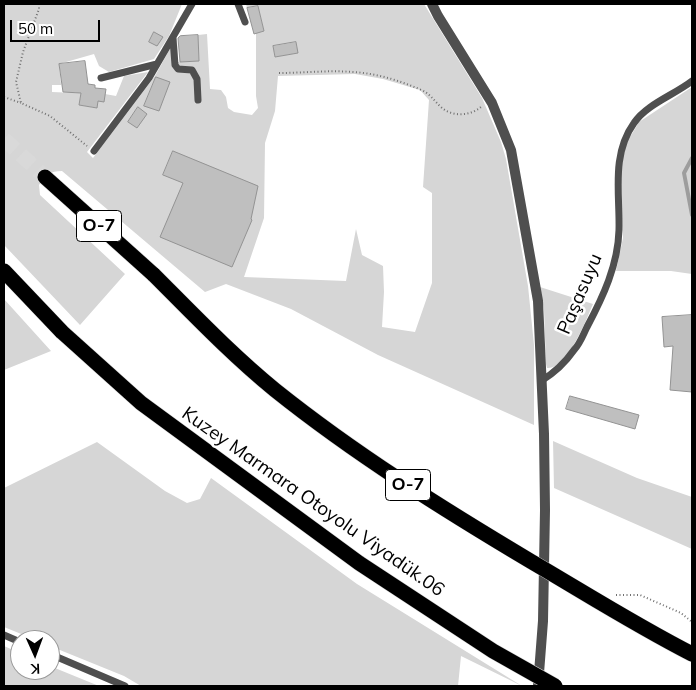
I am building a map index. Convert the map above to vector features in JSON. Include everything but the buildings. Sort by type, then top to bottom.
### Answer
[{"type":"highway","name":"O-7","points":[[45,176],[154,275],[217,337],[274,389],[346,443],[444,509],[575,588],[692,654]]},
{"type":"highway","name":"Kuzey Marmara Otoyolu Viyadük.06","points":[[4,271],[62,332],[141,403],[359,563],[493,651],[555,686]]},
{"type":"street","points":[[432,4],[489,98],[503,127],[511,150],[538,300],[546,510],[543,621],[538,686]]},
{"type":"lane","points":[[94,151],[157,64],[192,4]]},
{"type":"lane","points":[[238,4],[245,22]]},
{"type":"lane","points":[[173,38],[175,64],[178,69],[192,70],[195,74],[198,79],[198,100]]},
{"type":"lane","points":[[100,78],[157,64]]},
{"type":"lane","name":"Paşasuyu","points":[[541,381],[562,365],[576,349],[613,271],[618,248],[619,231],[618,162],[621,150],[633,123],[642,113],[692,81]]},
{"type":"lane","points":[[60,658],[124,686]]},
{"type":"path","points":[[21,103],[16,82],[23,52],[39,9],[39,4]]},
{"type":"path","points":[[279,73],[354,72],[376,75],[403,82],[425,91],[442,108],[454,114],[462,115],[479,109],[489,98]]},
{"type":"path","points":[[4,97],[50,116],[94,151]]},
{"type":"path","points":[[616,595],[640,596],[681,613],[692,622]]},
{"type":"shaded area","points":[[4,4],[182,4],[169,36],[154,59],[109,72],[99,66],[94,54],[59,64],[61,85],[52,85],[52,92],[76,93],[82,87],[79,105],[96,108],[98,101],[105,94],[116,96],[124,76],[148,72],[87,152],[93,158],[155,76],[177,36],[178,62],[199,61],[198,35],[207,34],[210,89],[221,90],[226,97],[228,108],[234,112],[252,115],[258,108],[256,96],[256,33],[264,31],[258,6],[247,8],[246,4],[424,4],[482,98],[501,142],[506,159],[528,286],[534,345],[534,425],[378,355],[291,309],[226,284],[205,292],[62,171],[51,173],[44,179],[39,185],[40,195],[125,274],[80,325],[4,245]],"holes":[[[296,42],[297,53],[275,57],[273,46]],[[355,74],[383,79],[420,90],[429,100],[423,187],[432,193],[432,283],[415,332],[382,327],[383,266],[362,255],[356,229],[346,281],[244,277],[264,218],[265,143],[275,111],[278,76]]]},
{"type":"shaded area","points":[[692,87],[692,274],[671,271],[616,271],[623,238],[621,164],[626,144],[639,122]]},
{"type":"shaded area","points":[[540,287],[593,304],[581,332],[568,353],[562,361],[547,368],[544,310]]},
{"type":"shaded area","points":[[4,299],[51,351],[4,370]]},
{"type":"shaded area","points":[[553,441],[637,478],[692,497],[692,549],[554,488]]},
{"type":"shaded area","points":[[97,442],[165,491],[187,503],[200,499],[211,478],[357,584],[522,686],[461,656],[458,686],[141,686],[124,676],[60,650],[60,630],[11,630],[4,627],[4,488]]},
{"type":"shaded area","points":[[4,646],[10,649],[10,680],[60,680],[60,670],[99,686],[4,686]]},
{"type":"waterway","points":[[692,158],[684,173],[692,215]]},
{"type":"tunnel","points":[[4,139],[45,177]]}]
